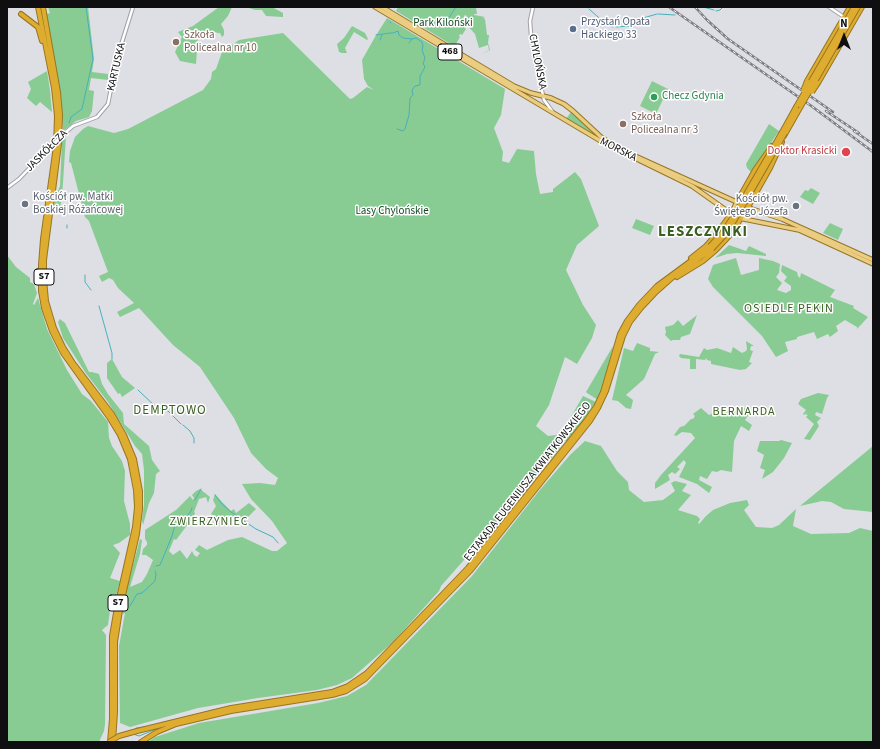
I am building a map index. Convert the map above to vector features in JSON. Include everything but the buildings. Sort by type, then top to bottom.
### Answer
[{"type":"highway","name":"S7","points":[[38,7],[56,102],[56,133],[40,277],[42,300],[49,324],[63,352],[109,417],[128,452],[136,490],[137,525]]},
{"type":"highway","name":"S7","points":[[44,7],[58,92],[60,120],[59,144],[44,260],[46,300],[54,328],[63,347],[112,414],[128,442],[139,484],[140,503],[137,525],[116,635],[113,742]]},
{"type":"highway","points":[[798,106],[807,81],[850,7]]},
{"type":"highway","name":"ESTAKADA EUGENIUSZA KWIATKOWSKIEGO","points":[[141,742],[150,735],[164,728],[189,721],[231,711],[332,695],[354,687],[445,595],[500,532],[586,422],[603,396],[627,328],[647,301],[711,247],[722,233],[784,132],[854,7]]},
{"type":"highway","points":[[798,106],[818,83],[853,23],[860,7]]},
{"type":"highway","name":"ESTAKADA EUGENIUSZA KWIATKOWSKIEGO","points":[[798,106],[860,7]]},
{"type":"highway","points":[[21,14],[40,30],[44,50],[49,61]]},
{"type":"highway","points":[[737,202],[760,162],[784,132]]},
{"type":"highway","points":[[748,207],[770,168],[784,132]]},
{"type":"highway","points":[[657,286],[669,273],[706,246],[719,232],[731,214]]},
{"type":"highway","points":[[665,285],[703,261],[716,250],[727,238],[741,218]]},
{"type":"highway","points":[[719,232],[727,238]]},
{"type":"highway","name":"ESTAKADA EUGENIUSZA KWIATKOWSKIEGO","points":[[603,396],[616,346],[623,328],[638,305],[657,286],[711,247]]},
{"type":"highway","name":"S7","points":[[109,742],[112,719],[111,653],[113,628],[118,602],[134,543]]},
{"type":"highway","name":"ESTAKADA EUGENIUSZA KWIATKOWSKIEGO","points":[[109,742],[120,736],[137,731],[231,708],[332,692],[354,683],[368,674]]},
{"type":"main road","name":"MORSKA","points":[[375,7],[615,149],[692,186],[731,214],[741,218],[799,230],[873,264]]},
{"type":"main road","name":"MORSKA","points":[[382,7],[514,86],[555,100],[567,106],[601,138],[616,146],[748,207],[782,219],[873,260]]},
{"type":"main road","points":[[731,214],[737,202]]},
{"type":"main road","points":[[741,218],[748,207]]},
{"type":"street","name":"KARTUSKA","points":[[91,120],[100,114],[109,101],[117,58],[133,7]]},
{"type":"street","name":"CHYLOŃSKA","points":[[533,7],[530,28],[543,96],[544,100],[554,113]]},
{"type":"street","points":[[829,7],[844,17],[847,22],[853,23]]},
{"type":"street","points":[[536,94],[542,89]]},
{"type":"street","name":"JASKÓŁCZA","points":[[7,188],[19,179],[73,126],[91,120]]},
{"type":"green space","points":[[48,7],[88,7],[94,59],[92,72],[108,74],[108,80],[91,78],[89,90],[94,91],[92,111],[89,117],[76,121],[63,131],[61,97],[46,14],[50,13]]},
{"type":"green space","points":[[219,7],[232,7],[228,16],[221,24],[224,30],[224,35],[222,37],[220,33],[216,32],[211,34],[209,30],[198,34],[196,64],[180,61],[175,52],[182,37],[178,32],[193,26]]},
{"type":"green space","points":[[246,7],[272,7],[283,13],[283,17],[266,16],[262,10],[255,10]]},
{"type":"green space","name":"Park Kiloński","points":[[398,7],[476,7],[477,14],[474,15],[485,17],[483,18],[485,19],[487,35],[489,35],[488,43],[490,50],[482,54],[489,50],[488,45],[479,48],[475,34],[466,24],[470,20],[469,19],[466,22],[466,15],[460,23],[466,29],[462,35],[460,34],[459,36],[460,37],[456,44],[458,46],[457,48],[396,11]]},
{"type":"green space","name":"Lasy Chylońskie","points":[[387,18],[505,89],[501,115],[494,128],[503,152],[502,161],[509,163],[517,149],[534,151],[540,194],[553,192],[553,189],[575,172],[581,179],[599,226],[577,245],[566,270],[583,305],[596,325],[592,338],[577,364],[565,357],[549,405],[536,426],[548,436],[556,435],[562,438],[561,447],[490,529],[475,538],[471,552],[441,586],[439,591],[393,642],[352,678],[337,685],[317,690],[198,708],[130,727],[120,723],[119,646],[125,613],[123,614],[122,612],[140,539],[142,540],[140,554],[130,587],[142,582],[153,560],[146,555],[142,555],[143,549],[147,545],[145,530],[176,510],[190,496],[193,500],[194,498],[192,495],[200,489],[210,497],[208,503],[206,497],[199,499],[194,516],[176,540],[174,539],[169,551],[173,555],[180,550],[187,559],[192,551],[197,557],[200,553],[195,550],[199,545],[207,550],[228,540],[242,537],[272,551],[277,551],[287,543],[272,521],[251,499],[242,484],[260,483],[275,485],[278,478],[266,469],[251,453],[234,418],[200,367],[173,345],[139,308],[120,317],[117,312],[134,303],[118,288],[113,280],[109,278],[102,282],[99,276],[108,272],[89,221],[85,217],[71,163],[69,162],[70,151],[75,137],[88,126],[114,133],[128,129],[203,90],[211,79],[212,72],[216,69],[222,52],[239,40],[283,33],[350,99],[367,87],[374,90],[368,86],[364,79],[362,60]]},
{"type":"green space","points":[[352,26],[365,33],[368,39],[367,40],[354,32],[345,48],[347,53],[339,52],[337,44],[344,38]]},
{"type":"green space","points":[[47,71],[52,112],[40,102],[36,106],[27,98],[31,89],[28,82]]},
{"type":"green space","points":[[652,81],[668,89],[656,114],[640,106]]},
{"type":"green space","points":[[571,112],[580,120],[608,143],[566,119]]},
{"type":"green space","points":[[769,124],[779,131],[751,172],[747,168],[746,164]]},
{"type":"green space","points":[[66,136],[62,198],[60,208],[54,213],[56,196],[60,186],[62,140]]},
{"type":"green space","points":[[811,188],[820,193],[813,204],[800,197],[805,190],[808,191]]},
{"type":"green space","points":[[636,219],[654,226],[650,235],[632,228]]},
{"type":"green space","points":[[830,223],[843,229],[838,240],[823,233]]},
{"type":"green space","points":[[729,245],[746,251],[749,246],[766,254],[766,256],[737,253],[727,254],[715,258]]},
{"type":"green space","points":[[7,255],[16,267],[30,278],[30,282],[34,284],[37,293],[33,304],[34,305],[38,298],[47,329],[67,370],[82,394],[91,401],[108,422],[109,438],[112,446],[122,461],[125,471],[124,501],[130,524],[130,535],[119,543],[113,545],[120,553],[110,578],[120,581],[116,596],[112,595],[108,625],[102,630],[106,635],[105,724],[104,731],[99,742],[7,742]]},
{"type":"green space","points":[[736,258],[741,275],[759,270],[759,258],[773,261],[780,264],[779,273],[776,277],[782,283],[777,290],[786,293],[791,290],[791,286],[784,281],[787,277],[781,271],[782,265],[797,272],[800,278],[801,273],[835,290],[830,297],[854,306],[853,308],[868,317],[857,329],[857,327],[845,320],[836,326],[838,331],[830,337],[828,334],[817,339],[814,332],[785,342],[788,351],[776,357],[762,336],[713,287],[708,279],[713,265]]},
{"type":"green space","points":[[697,315],[690,334],[681,337],[680,340],[671,341],[665,335],[665,327],[673,325],[678,320],[683,326]]},
{"type":"green space","points":[[60,319],[65,323],[89,372],[99,374],[102,384],[108,394],[123,413],[124,424],[149,446],[152,460],[160,471],[156,474],[154,493],[149,503],[143,525],[144,470],[142,454],[135,446],[108,402],[85,372],[63,338],[58,322]]},
{"type":"green space","points":[[746,341],[754,346],[751,346],[750,350],[753,351],[749,362],[752,363],[746,369],[740,370],[711,364],[711,361],[707,360],[706,358],[705,360],[696,359],[696,369],[690,369],[690,359],[681,358],[679,356],[680,354],[699,357],[704,348],[707,350],[717,348],[731,353],[733,347],[742,353],[747,349]]},
{"type":"green space","points":[[637,343],[650,348],[650,351],[659,352],[655,354],[644,379],[626,395],[633,400],[631,409],[626,408],[618,401],[612,400],[624,348],[633,351]]},
{"type":"green space","points":[[613,346],[603,387],[598,400],[586,392]]},
{"type":"green space","points":[[112,359],[122,377],[135,388],[122,397],[120,393],[118,394],[107,378],[107,363]]},
{"type":"green space","points":[[818,393],[829,395],[822,414],[816,412],[815,415],[821,418],[817,422],[819,426],[810,440],[804,439],[814,424],[806,417],[808,415],[806,415],[807,413],[804,415],[803,414],[806,410],[798,404],[801,399]]},
{"type":"green space","points":[[583,396],[596,402],[585,420],[567,442],[565,440],[574,426],[568,422]]},
{"type":"green space","points":[[742,405],[749,414],[745,420],[752,425],[749,431],[741,426],[734,441],[732,472],[721,470],[717,472],[712,471],[707,479],[700,476],[699,480],[712,487],[709,493],[697,484],[679,477],[686,463],[684,460],[677,467],[680,469],[675,474],[672,472],[668,475],[670,480],[655,489],[655,483],[661,475],[695,438],[691,433],[682,432],[676,436],[674,435],[680,427],[684,426],[691,419],[693,419],[695,416],[693,414],[701,408],[709,415],[714,413],[720,416],[725,409],[732,414]]},
{"type":"green space","points":[[781,440],[792,443],[784,458],[773,472],[762,479],[765,470],[760,468],[764,455],[757,451],[760,441]]},
{"type":"green space","points":[[585,441],[601,446],[617,471],[628,482],[629,490],[644,502],[663,500],[675,491],[671,483],[675,481],[687,484],[682,491],[691,495],[678,510],[697,516],[700,519],[699,524],[713,510],[730,503],[747,500],[749,505],[744,510],[756,527],[772,528],[779,525],[796,509],[793,526],[811,534],[849,533],[860,528],[873,531],[873,742],[148,742],[155,737],[199,723],[318,703],[347,696],[366,685],[472,576],[539,491],[570,455]]},
{"type":"green space","points":[[873,446],[873,512],[844,509],[831,502],[822,501],[800,506]]},
{"type":"green space","points":[[215,494],[231,511],[234,509],[236,513],[249,503],[256,509],[248,517],[243,516],[239,521],[228,515],[223,521],[211,514],[216,506],[213,500]]},
{"type":"waterway","points":[[69,123],[71,117],[82,109],[93,59],[86,7]]},
{"type":"waterway","points":[[425,25],[444,25],[456,7]]},
{"type":"waterway","points":[[703,7],[714,10]]},
{"type":"waterway","points":[[716,11],[723,7]]},
{"type":"waterway","points":[[589,9],[606,24],[613,27]]},
{"type":"waterway","points":[[616,27],[630,26],[643,18],[657,14]]},
{"type":"waterway","points":[[658,14],[675,15]]},
{"type":"waterway","points":[[376,35],[398,31],[399,35],[403,38],[416,38]]},
{"type":"waterway","points":[[380,40],[382,35]]},
{"type":"waterway","points":[[397,129],[403,131],[405,129],[409,115],[410,98],[413,95],[412,90],[415,86],[420,85],[420,76],[425,66],[423,64],[425,58],[422,50],[422,42],[416,38]]},
{"type":"waterway","points":[[409,43],[412,39]]},
{"type":"waterway","points":[[85,275],[85,282],[91,290]]},
{"type":"waterway","points":[[99,306],[112,353],[112,359]]},
{"type":"waterway","points":[[138,390],[156,407],[168,411],[181,424]]},
{"type":"waterway","points":[[183,425],[190,431],[194,438],[194,443]]},
{"type":"waterway","points":[[195,500],[201,489]]},
{"type":"waterway","points":[[215,495],[231,512],[256,529],[273,537],[278,543]]},
{"type":"waterway","points":[[156,566],[160,565],[175,525],[185,519],[192,508]]},
{"type":"waterway","points":[[130,606],[137,594],[142,593],[155,581],[155,571]]},
{"type":"waterway","points":[[165,722],[218,709]]},
{"type":"waterway","points":[[133,731],[136,728],[144,727]]},
{"type":"waterway","points":[[128,736],[133,734],[139,736],[154,730]]},
{"type":"railway","points":[[669,7],[810,105],[873,152]]},
{"type":"railway","points":[[695,7],[728,39],[833,112]]},
{"type":"railway","points":[[826,111],[859,133]]},
{"type":"railway","points":[[854,131],[873,144]]},
{"type":"place","name":"Przystań Opata Hackiego 33","points":[[573,29]]},
{"type":"place","name":"Szkoła Policealna nr 10","points":[[176,42]]},
{"type":"place","name":"Checz Gdynia","points":[[654,97]]},
{"type":"place","name":"Szkoła Policealna nr 3","points":[[623,124]]},
{"type":"place","name":"Doktor Krasicki","points":[[846,152]]},
{"type":"place","name":"Kościół pw. Matki Boskiej Różańcowej","points":[[25,204]]},
{"type":"place","name":"Kościół pw. Świętego Józefa","points":[[796,206]]},
{"type":"district","name":"LESZCZYNKI","points":[[703,233]]},
{"type":"district","name":"OSIEDLE PEKIN","points":[[789,309]]},
{"type":"district","name":"DEMPTOWO","points":[[170,411]]},
{"type":"district","name":"BERNARDA","points":[[744,412]]},
{"type":"district","name":"ZWIERZYNIEC","points":[[209,522]]}]
